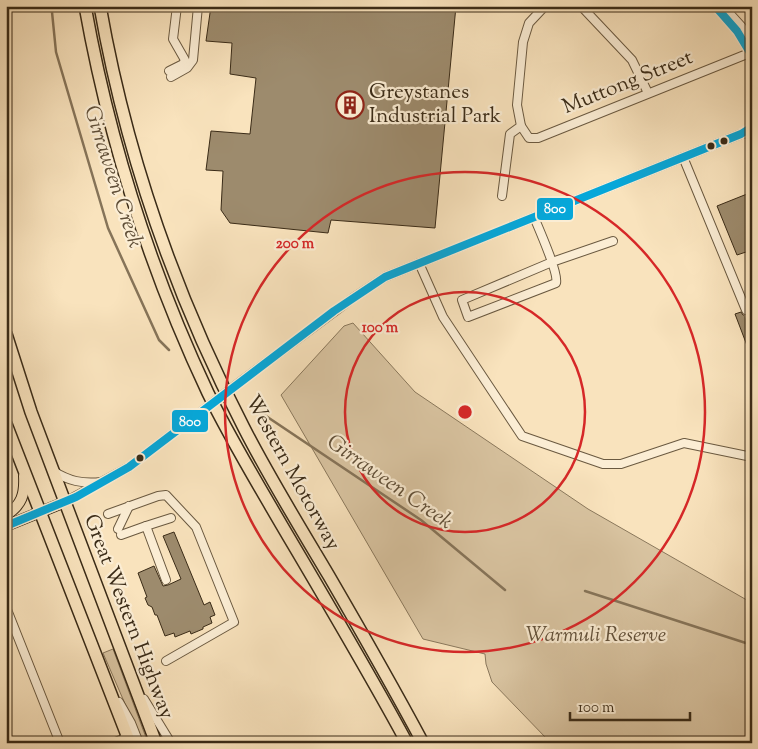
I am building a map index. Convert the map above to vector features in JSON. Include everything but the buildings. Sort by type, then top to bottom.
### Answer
[{"type":"highway","name":"Western Motorway","points":[[85,6],[104,98],[129,188],[150,251],[187,346],[244,460],[407,743]]},
{"type":"highway","name":"Western Motorway","points":[[100,6],[117,92],[142,184],[173,273],[196,329],[262,462],[423,743]]},
{"type":"highway","name":"Great Western Highway","points":[[6,334],[21,383],[53,471],[156,743]]},
{"type":"highway","name":"Great Western Highway","points":[[6,424],[129,740]]},
{"type":"main road","points":[[6,515],[23,498],[24,473]]},
{"type":"main road","points":[[6,526],[65,502]]},
{"type":"street","points":[[177,6],[173,40],[185,60],[183,64],[170,74],[187,68],[194,60],[198,6]]},
{"type":"street","points":[[502,196],[510,134],[521,126],[517,105],[523,42],[529,23],[545,6]]},
{"type":"street","points":[[581,6],[632,60],[648,94]]},
{"type":"street","points":[[715,6],[737,31],[751,54]]},
{"type":"street","points":[[723,6],[742,27],[752,43]]},
{"type":"street","name":"Muttong Street","points":[[521,126],[529,138],[538,138],[751,54]]},
{"type":"street","points":[[65,502],[130,467],[244,379],[384,277],[741,134],[752,127]]},
{"type":"street","points":[[741,134],[752,132]]},
{"type":"street","points":[[683,157],[746,310]]},
{"type":"street","points":[[534,217],[552,262],[557,279],[556,283],[468,318],[462,300],[552,262],[612,241]]},
{"type":"street","points":[[419,263],[443,317],[522,436],[603,464],[621,464],[684,443],[752,457]]},
{"type":"street","points":[[53,471],[79,482],[106,481]]},
{"type":"street","points":[[108,514],[158,496],[166,496],[196,527],[234,622],[166,661]]},
{"type":"street","points":[[129,506],[119,532],[171,518]]},
{"type":"street","points":[[146,526],[166,580]]},
{"type":"street","points":[[6,607],[60,743]]},
{"type":"street","points":[[104,678],[131,723],[139,743]]},
{"type":"street","points":[[133,682],[171,743]]},
{"type":"street","points":[[113,743],[129,740]]},
{"type":"green space","name":"Warmuli Reserve","points":[[353,323],[415,392],[588,509],[752,603],[752,743],[556,743],[546,738],[492,682],[485,654],[423,639],[281,395],[344,326]]},
{"type":"green space","points":[[113,649],[148,743],[142,743],[103,653]]},
{"type":"waterway","name":"Girraween Creek","points":[[47,6],[52,12],[56,52],[108,228],[159,340],[169,350]]},
{"type":"waterway","name":"Girraween Creek","points":[[251,406],[421,520],[505,590]]},
{"type":"waterway","name":"Girraween Creek","points":[[585,591],[752,645]]},
{"type":"tunnel","points":[[746,310],[752,322]]},
{"type":"transit line","name":"800","points":[[715,6],[737,31],[752,56]]},
{"type":"transit line","name":"800","points":[[6,526],[76,497],[129,467],[334,311],[385,277],[741,134],[752,127]]},
{"type":"place","name":"Greystanes Industrial Park","points":[[350,105]]}]
